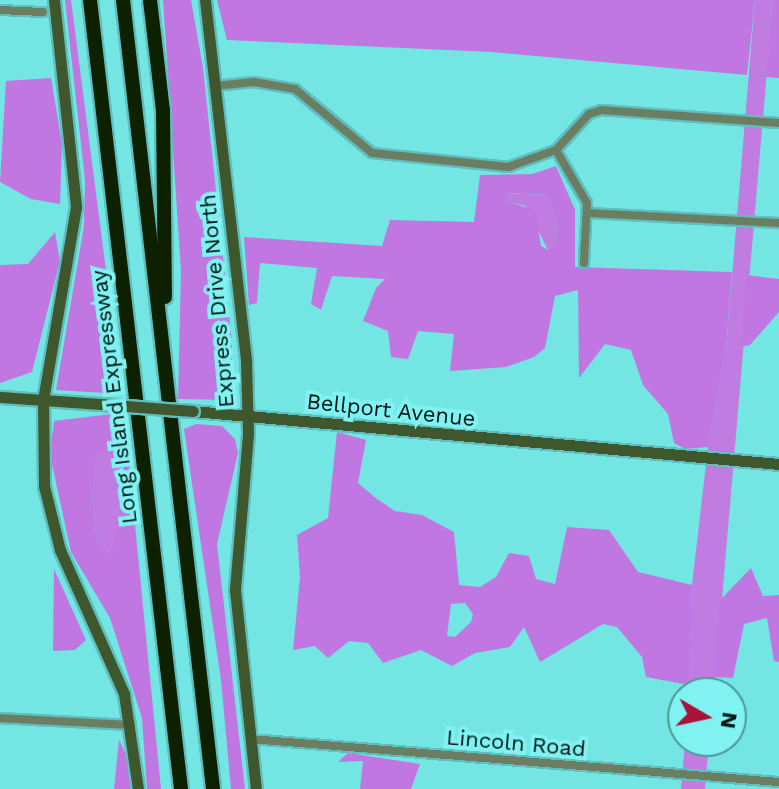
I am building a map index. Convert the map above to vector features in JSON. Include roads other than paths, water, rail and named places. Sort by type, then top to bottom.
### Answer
[{"type":"highway","name":"Long Island Expressway","points":[[90,0],[181,786]]},
{"type":"highway","points":[[123,0],[213,789]]},
{"type":"highway","points":[[150,0],[164,127],[165,299],[160,329]]},
{"type":"main road","points":[[54,0],[76,207],[43,400],[43,470],[52,526],[114,667],[131,725],[138,789]]},
{"type":"main road","name":"Express Drive North","points":[[205,0],[248,416],[235,590],[256,789]]},
{"type":"main road","name":"Bellport Avenue","points":[[0,397],[193,411],[779,464]]},
{"type":"street","points":[[0,10],[43,12]]},
{"type":"street","points":[[215,86],[254,82],[295,89],[355,142],[382,155],[508,167],[556,150],[589,114],[601,110],[779,123]]},
{"type":"street","points":[[556,150],[578,181],[588,213],[584,263]]},
{"type":"street","points":[[588,213],[779,223]]},
{"type":"street","points":[[0,718],[105,727],[131,725]]},
{"type":"street","name":"Lincoln Road","points":[[250,739],[779,782]]}]
